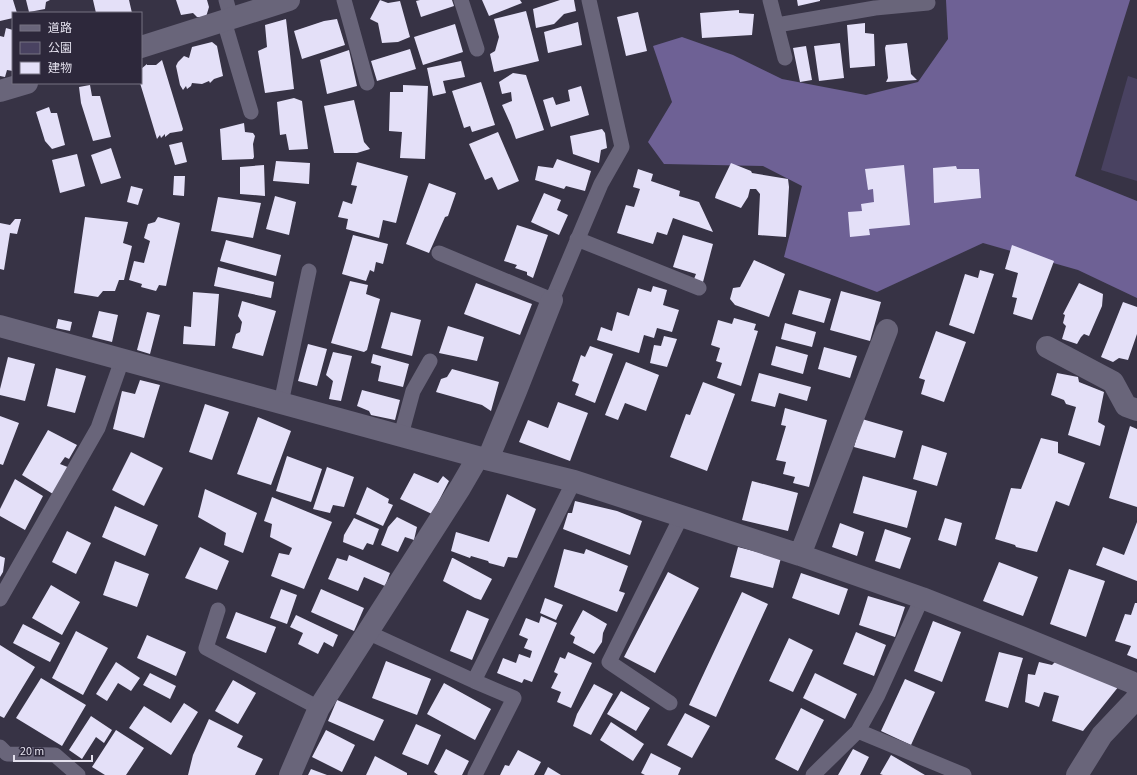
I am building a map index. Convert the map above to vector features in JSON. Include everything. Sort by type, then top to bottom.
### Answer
[{"type":"street","points":[[142,47],[227,13],[289,0]]},
{"type":"street","points":[[0,92],[24,84]]},
{"type":"street","points":[[290,775],[319,708],[460,488],[483,458],[516,391],[552,300]]},
{"type":"street","points":[[0,326],[483,458],[574,481],[800,555],[922,598],[1131,682],[1137,686]]},
{"type":"street","points":[[800,555],[887,330]]},
{"type":"street","points":[[1047,347],[1113,382],[1126,406],[1137,410]]},
{"type":"street","points":[[1077,775],[1102,735],[1137,698]]},
{"type":"lane","points":[[344,0],[367,83]]},
{"type":"lane","points":[[461,0],[477,50]]},
{"type":"lane","points":[[439,253],[552,300],[601,184],[622,147],[589,0]]},
{"type":"lane","points":[[770,0],[785,58]]},
{"type":"lane","points":[[777,25],[875,8],[928,3]]},
{"type":"lane","points":[[227,13],[251,112]]},
{"type":"lane","points":[[577,239],[699,288]]},
{"type":"lane","points":[[281,403],[309,271]]},
{"type":"lane","points":[[0,599],[98,428],[122,360]]},
{"type":"lane","points":[[401,435],[413,391],[430,361]]},
{"type":"lane","points":[[474,681],[574,481]]},
{"type":"lane","points":[[670,703],[609,662],[681,517]]},
{"type":"lane","points":[[812,775],[858,731],[878,695],[922,598]]},
{"type":"lane","points":[[218,610],[206,648],[319,708]]},
{"type":"lane","points":[[367,632],[514,698],[475,775]]},
{"type":"lane","points":[[858,731],[964,775]]},
{"type":"lane","points":[[0,747],[7,754],[55,755],[78,775]]},
{"type":"green space","points":[[1128,76],[1137,79],[1137,181],[1101,170]]},
{"type":"shaded area","points":[[946,0],[1130,0],[1075,176],[1137,201],[1137,298],[1078,270],[983,243],[877,292],[784,257],[802,186],[763,166],[664,164],[648,142],[672,102],[653,46],[682,37],[733,55],[782,79],[866,95],[918,82],[948,39]]},
{"type":"building","points":[[0,0],[13,0],[17,12],[12,12],[12,18],[0,21]]},
{"type":"building","points":[[26,0],[50,0],[46,2],[45,9],[29,12]]},
{"type":"building","points":[[93,0],[129,0],[132,12],[96,12]]},
{"type":"building","points":[[176,0],[207,0],[209,7],[206,17],[197,17],[193,13],[181,15]]},
{"type":"building","points":[[380,0],[388,3],[400,1],[410,37],[398,42],[382,43],[378,23],[370,19]]},
{"type":"building","points":[[452,0],[454,6],[421,17],[416,1]]},
{"type":"building","points":[[482,0],[520,0],[522,3],[489,16]]},
{"type":"building","points":[[560,0],[574,0],[576,11],[564,14],[554,24],[536,28],[533,9]]},
{"type":"building","points":[[797,0],[820,0],[820,1],[798,6]]},
{"type":"building","points":[[739,10],[739,13],[754,14],[752,35],[702,38],[700,13]]},
{"type":"building","points":[[526,11],[539,61],[494,72],[490,54],[495,51],[499,37],[494,19]]},
{"type":"building","points":[[638,12],[647,51],[626,56],[617,17]]},
{"type":"building","points":[[286,19],[294,89],[265,93],[258,51],[267,47],[265,25]]},
{"type":"building","points":[[337,19],[345,45],[302,59],[294,31],[324,21]]},
{"type":"building","points":[[578,22],[582,45],[548,53],[544,32]]},
{"type":"building","points":[[865,23],[865,33],[874,34],[875,66],[850,68],[847,25]]},
{"type":"building","points":[[455,24],[463,52],[423,65],[414,37]]},
{"type":"building","points":[[6,28],[12,30],[12,71],[7,70],[5,77],[0,76],[0,36],[4,37]]},
{"type":"building","points":[[212,42],[217,46],[223,76],[214,79],[210,83],[209,81],[202,84],[192,83],[191,86],[187,89],[186,86],[183,90],[180,85],[176,66],[178,62],[184,56],[189,58],[192,47]]},
{"type":"building","points":[[840,43],[844,78],[819,81],[814,46]]},
{"type":"building","points":[[907,43],[911,74],[917,80],[886,82],[888,78],[886,45]]},
{"type":"building","points":[[806,46],[812,80],[800,82],[793,48]]},
{"type":"building","points":[[410,49],[416,69],[377,81],[371,61]]},
{"type":"building","points":[[349,50],[357,86],[327,94],[320,60]]},
{"type":"building","points":[[162,60],[183,129],[182,131],[170,133],[165,137],[165,134],[161,138],[160,135],[157,139],[140,84],[142,84],[142,68],[147,64],[156,65]]},
{"type":"building","points":[[461,61],[465,77],[443,81],[446,93],[433,96],[427,68]]},
{"type":"building","points":[[513,73],[526,75],[544,130],[516,139],[502,105],[512,101],[511,92],[502,94],[499,82]]},
{"type":"building","points":[[481,82],[495,125],[472,132],[470,126],[464,128],[452,91]]},
{"type":"building","points":[[90,85],[92,96],[100,96],[111,137],[93,141],[81,103],[79,87]]},
{"type":"building","points":[[403,85],[428,86],[425,159],[400,158],[402,132],[389,131],[390,92],[403,92]]},
{"type":"building","points":[[581,86],[589,115],[551,127],[543,100],[553,97],[556,105],[570,101],[568,90]]},
{"type":"building","points":[[294,98],[302,101],[308,149],[289,150],[286,134],[280,135],[277,102]]},
{"type":"building","points":[[354,100],[364,142],[370,149],[357,153],[334,153],[324,106]]},
{"type":"building","points":[[49,107],[51,113],[57,113],[65,145],[52,149],[45,141],[36,112]]},
{"type":"building","points":[[244,123],[245,132],[253,133],[255,136],[253,144],[253,159],[222,160],[220,129]]},
{"type":"building","points":[[602,129],[605,133],[607,148],[601,150],[599,163],[573,154],[570,136]]},
{"type":"building","points":[[498,132],[519,181],[498,190],[492,177],[485,180],[469,144]]},
{"type":"building","points":[[182,142],[187,162],[175,165],[169,145]]},
{"type":"building","points":[[111,148],[121,178],[101,184],[91,155]]},
{"type":"building","points":[[77,154],[85,186],[60,193],[52,160]]},
{"type":"building","points":[[557,159],[591,171],[585,191],[566,186],[564,189],[535,180],[538,166],[553,168]]},
{"type":"building","points":[[276,161],[310,163],[309,184],[273,181]]},
{"type":"building","points":[[357,162],[408,176],[396,223],[383,220],[379,238],[346,229],[348,219],[338,217],[343,201],[352,204],[357,186],[351,185]]},
{"type":"building","points":[[731,163],[751,171],[752,173],[788,179],[789,187],[786,237],[758,235],[760,194],[756,189],[750,189],[748,197],[741,208],[715,198]]},
{"type":"building","points":[[264,165],[265,196],[240,194],[240,167]]},
{"type":"building","points":[[904,165],[910,225],[869,229],[870,235],[850,237],[848,212],[862,211],[861,204],[874,202],[873,189],[868,190],[865,169]]},
{"type":"building","points":[[956,166],[957,169],[979,169],[981,198],[934,203],[933,168]]},
{"type":"building","points":[[638,169],[653,174],[651,181],[680,191],[679,196],[699,202],[713,232],[673,218],[667,235],[657,232],[653,244],[617,233],[626,205],[634,207],[640,189],[633,187]]},
{"type":"building","points":[[174,176],[185,176],[184,196],[173,195]]},
{"type":"building","points":[[429,183],[456,193],[448,216],[445,217],[429,253],[406,244]]},
{"type":"building","points":[[131,186],[143,189],[138,205],[127,202]]},
{"type":"building","points":[[544,193],[561,200],[557,210],[568,215],[559,235],[531,222]]},
{"type":"building","points":[[275,196],[296,202],[289,235],[266,229]]},
{"type":"building","points":[[218,197],[261,203],[253,238],[211,231]]},
{"type":"building","points":[[85,217],[128,222],[123,243],[132,246],[124,280],[119,280],[115,291],[103,291],[98,297],[74,293]]},
{"type":"building","points":[[158,217],[180,223],[166,286],[159,285],[156,291],[141,287],[142,284],[129,280],[134,261],[144,263],[150,241],[144,238],[148,224],[155,222]]},
{"type":"building","points":[[15,219],[21,219],[17,234],[10,233],[4,270],[0,269],[0,223],[10,225]]},
{"type":"building","points":[[517,225],[548,235],[533,278],[527,275],[527,272],[515,268],[517,265],[504,261]]},
{"type":"building","points":[[353,235],[388,244],[383,264],[376,262],[374,272],[370,270],[366,281],[342,274]]},
{"type":"building","points":[[683,235],[713,244],[703,282],[694,279],[696,274],[673,267]]},
{"type":"building","points":[[226,240],[281,255],[276,276],[220,261]]},
{"type":"building","points":[[1012,245],[1054,261],[1032,320],[1013,314],[1017,298],[1012,297],[1018,273],[1005,269]]},
{"type":"building","points":[[754,260],[785,274],[769,317],[735,305],[730,299],[733,288],[740,287]]},
{"type":"building","points":[[218,267],[274,282],[271,298],[214,286]]},
{"type":"building","points":[[980,270],[994,274],[974,334],[949,325],[965,274],[978,278]]},
{"type":"building","points":[[350,281],[368,285],[366,294],[380,299],[367,350],[364,352],[331,343]]},
{"type":"building","points":[[476,283],[532,304],[520,335],[464,314]]},
{"type":"building","points":[[1079,283],[1103,294],[1102,306],[1089,336],[1084,334],[1077,344],[1062,339],[1066,326],[1063,323],[1065,315],[1063,314]]},
{"type":"building","points":[[653,286],[667,290],[663,305],[679,310],[672,332],[657,328],[654,338],[644,335],[639,353],[597,340],[601,327],[612,331],[617,312],[629,316],[638,288],[651,292]]},
{"type":"building","points":[[799,290],[831,299],[824,323],[792,314]]},
{"type":"building","points":[[841,291],[881,302],[870,341],[830,330]]},
{"type":"building","points":[[193,292],[219,294],[215,346],[183,344],[184,326],[191,327]]},
{"type":"building","points":[[242,301],[276,311],[263,356],[232,348],[236,334],[240,332],[242,322],[238,316]]},
{"type":"building","points":[[1123,302],[1137,307],[1137,334],[1128,360],[1119,358],[1113,362],[1101,357]]},
{"type":"building","points":[[99,311],[118,315],[112,342],[92,337]]},
{"type":"building","points":[[147,312],[160,315],[150,354],[137,350]]},
{"type":"building","points":[[391,312],[421,320],[412,356],[381,348]]},
{"type":"building","points":[[734,318],[756,324],[754,330],[758,331],[741,386],[717,378],[722,363],[716,361],[720,348],[711,345],[718,320],[732,324]]},
{"type":"building","points":[[58,319],[72,322],[70,331],[56,328]]},
{"type":"building","points":[[785,323],[816,332],[812,347],[781,339]]},
{"type":"building","points":[[448,326],[484,337],[477,361],[439,353]]},
{"type":"building","points":[[936,331],[966,342],[944,402],[921,394],[925,380],[919,378]]},
{"type":"building","points":[[664,336],[677,339],[667,367],[650,363],[654,345],[661,346]]},
{"type":"building","points":[[308,344],[327,349],[317,386],[298,381]]},
{"type":"building","points":[[590,346],[613,354],[595,403],[575,395],[579,384],[572,381],[581,355],[585,357]]},
{"type":"building","points":[[776,346],[808,355],[803,374],[771,365]]},
{"type":"building","points":[[824,347],[857,356],[850,378],[818,369]]},
{"type":"building","points":[[333,352],[352,356],[341,401],[329,399],[333,381],[326,375]]},
{"type":"building","points":[[373,354],[409,364],[403,387],[378,381],[381,366],[371,363]]},
{"type":"building","points":[[8,357],[35,364],[25,401],[0,395],[0,389]]},
{"type":"building","points":[[626,362],[659,375],[646,411],[625,403],[618,420],[605,415]]},
{"type":"building","points":[[56,368],[86,376],[75,413],[47,406]]},
{"type":"building","points":[[452,369],[499,382],[491,411],[482,405],[436,392],[441,379],[447,377]]},
{"type":"building","points":[[759,373],[811,387],[807,401],[779,393],[775,407],[751,401]]},
{"type":"building","points":[[1057,373],[1078,377],[1079,382],[1104,392],[1098,422],[1105,426],[1100,446],[1068,435],[1076,407],[1066,404],[1064,400],[1051,395]]},
{"type":"building","points":[[140,380],[160,385],[144,438],[113,429],[122,391],[135,394]]},
{"type":"building","points":[[703,382],[735,394],[707,471],[670,457],[686,414],[690,415]]},
{"type":"building","points":[[362,390],[400,400],[395,420],[371,415],[369,411],[357,406]]},
{"type":"building","points":[[558,402],[588,413],[570,461],[519,442],[528,420],[548,428]]},
{"type":"building","points":[[205,404],[229,412],[212,460],[189,452]]},
{"type":"building","points":[[785,408],[827,420],[809,487],[793,483],[795,477],[783,474],[786,462],[776,460],[786,426],[781,425]]},
{"type":"building","points":[[0,416],[19,423],[3,465],[0,464]]},
{"type":"building","points":[[258,417],[291,431],[271,485],[237,474]]},
{"type":"building","points":[[862,419],[903,431],[895,458],[854,447]]},
{"type":"building","points":[[1130,426],[1137,429],[1137,507],[1109,498]]},
{"type":"building","points":[[48,430],[77,445],[69,459],[65,457],[60,464],[70,468],[53,494],[22,475]]},
{"type":"building","points":[[1041,438],[1058,442],[1058,453],[1085,463],[1069,506],[1056,501],[1037,552],[1016,547],[1015,545],[995,539],[1011,488],[1021,489]]},
{"type":"building","points":[[922,445],[947,453],[937,486],[913,479]]},
{"type":"building","points":[[131,452],[163,468],[144,506],[112,490]]},
{"type":"building","points":[[287,456],[322,469],[311,502],[276,491]]},
{"type":"building","points":[[327,467],[354,477],[344,507],[333,505],[330,513],[313,509]]},
{"type":"building","points":[[414,473],[438,483],[443,476],[449,481],[432,514],[400,499]]},
{"type":"building","points":[[863,476],[917,491],[907,528],[853,513]]},
{"type":"building","points":[[15,479],[43,496],[25,530],[0,516],[0,509]]},
{"type":"building","points":[[752,481],[798,493],[788,531],[742,520]]},
{"type":"building","points":[[367,487],[389,499],[388,503],[393,505],[383,526],[356,514]]},
{"type":"building","points":[[205,489],[257,513],[243,553],[224,545],[226,533],[198,517]]},
{"type":"building","points":[[507,494],[536,509],[517,558],[508,557],[504,567],[471,556],[470,558],[451,551],[456,532],[489,542]]},
{"type":"building","points":[[272,497],[332,522],[304,589],[271,576],[279,553],[289,555],[292,548],[270,537],[272,524],[264,521]]},
{"type":"building","points":[[575,501],[617,511],[642,521],[630,555],[563,529],[568,513],[572,513]]},
{"type":"building","points":[[115,506],[158,525],[145,556],[102,537]]},
{"type":"building","points":[[397,517],[417,527],[414,540],[405,537],[398,552],[381,545],[388,527]]},
{"type":"building","points":[[354,518],[379,529],[373,545],[367,543],[363,550],[343,542],[344,535]]},
{"type":"building","points":[[945,518],[962,523],[956,546],[938,540]]},
{"type":"building","points":[[1137,522],[1137,581],[1096,565],[1103,547],[1124,555]]},
{"type":"building","points":[[840,523],[864,532],[857,556],[832,547]]},
{"type":"building","points":[[885,529],[911,538],[900,569],[875,561]]},
{"type":"building","points":[[67,531],[91,543],[76,574],[52,562]]},
{"type":"building","points":[[200,547],[229,561],[217,590],[185,578]]},
{"type":"building","points":[[738,547],[781,558],[773,588],[730,577]]},
{"type":"building","points":[[564,549],[584,554],[586,549],[628,566],[619,591],[625,593],[617,612],[554,587]]},
{"type":"building","points":[[349,555],[390,573],[385,586],[364,577],[358,591],[328,579],[337,558],[347,561]]},
{"type":"building","points":[[0,556],[5,558],[3,572],[0,577]]},
{"type":"building","points":[[452,558],[492,579],[481,600],[443,581]]},
{"type":"building","points":[[115,561],[149,574],[137,607],[103,595]]},
{"type":"building","points":[[999,562],[1038,577],[1023,616],[983,601]]},
{"type":"building","points":[[1069,569],[1105,581],[1086,637],[1050,624]]},
{"type":"building","points":[[668,572],[699,588],[655,673],[624,657]]},
{"type":"building","points":[[801,573],[848,589],[839,615],[792,598]]},
{"type":"building","points":[[51,585],[80,602],[62,635],[32,618]]},
{"type":"building","points":[[281,589],[297,595],[287,624],[270,618]]},
{"type":"building","points":[[321,589],[364,608],[354,631],[311,612]]},
{"type":"building","points":[[742,592],[768,604],[716,717],[689,705]]},
{"type":"building","points":[[868,596],[905,607],[895,637],[859,625]]},
{"type":"building","points":[[545,598],[563,605],[556,620],[540,613]]},
{"type":"building","points":[[1135,603],[1137,603],[1137,659],[1127,655],[1131,646],[1115,641],[1125,614],[1131,615]]},
{"type":"building","points":[[467,610],[489,619],[472,660],[450,651]]},
{"type":"building","points":[[583,610],[607,624],[603,633],[602,642],[594,654],[573,643],[575,637],[570,634]]},
{"type":"building","points":[[236,612],[276,627],[266,653],[226,638]]},
{"type":"building","points":[[296,615],[338,635],[333,647],[324,642],[318,654],[298,644],[303,633],[290,627]]},
{"type":"building","points":[[541,616],[557,623],[532,682],[524,679],[522,683],[497,673],[503,658],[516,663],[519,654],[530,658],[532,651],[524,648],[528,639],[519,635],[526,618],[539,623]]},
{"type":"building","points":[[933,621],[961,632],[942,682],[914,671]]},
{"type":"building","points":[[23,624],[60,643],[50,662],[13,643]]},
{"type":"building","points":[[76,631],[108,648],[83,695],[52,678]]},
{"type":"building","points":[[856,632],[886,645],[874,676],[843,664]]},
{"type":"building","points":[[147,635],[186,652],[176,676],[137,658]]},
{"type":"building","points":[[789,638],[813,650],[793,692],[769,681]]},
{"type":"building","points":[[0,645],[35,667],[4,718],[0,716]]},
{"type":"building","points":[[568,652],[592,663],[571,708],[557,702],[561,692],[551,688],[558,674],[554,672],[560,657],[565,659]]},
{"type":"building","points":[[999,652],[1023,658],[1008,708],[985,701]]},
{"type":"building","points":[[386,661],[431,679],[417,715],[372,698]]},
{"type":"building","points":[[1056,661],[1119,686],[1083,731],[1052,721],[1059,696],[1044,692],[1039,707],[1025,702],[1028,674],[1035,675],[1039,662],[1052,665]]},
{"type":"building","points":[[116,662],[140,678],[131,691],[118,683],[107,701],[96,694]]},
{"type":"building","points":[[150,673],[176,686],[170,699],[143,685]]},
{"type":"building","points":[[815,673],[857,694],[845,719],[803,698]]},
{"type":"building","points":[[41,678],[86,705],[62,746],[16,718]]},
{"type":"building","points":[[905,679],[935,692],[911,745],[881,731]]},
{"type":"building","points":[[233,680],[256,693],[238,724],[215,711]]},
{"type":"building","points":[[444,683],[491,709],[475,740],[427,714]]},
{"type":"building","points":[[594,684],[613,694],[591,735],[573,726],[577,714]]},
{"type":"building","points":[[621,691],[650,708],[636,731],[607,714]]},
{"type":"building","points":[[337,700],[384,720],[374,741],[328,721]]},
{"type":"building","points":[[184,703],[198,712],[171,755],[129,728],[144,706],[171,723]]},
{"type":"building","points":[[801,708],[824,720],[798,771],[775,759]]},
{"type":"building","points":[[685,713],[710,726],[692,758],[667,745]]},
{"type":"building","points":[[91,716],[112,730],[104,743],[96,737],[82,759],[69,750]]},
{"type":"building","points":[[209,719],[243,736],[237,747],[263,759],[255,775],[188,775],[193,755]]},
{"type":"building","points":[[611,722],[644,744],[633,761],[600,740]]},
{"type":"building","points":[[416,724],[441,735],[428,765],[402,754]]},
{"type":"building","points":[[116,730],[144,748],[126,775],[105,775],[92,767]]},
{"type":"building","points":[[326,730],[355,745],[342,772],[312,757]]},
{"type":"building","points":[[446,749],[469,761],[462,775],[438,775],[434,772]]},
{"type":"building","points":[[853,749],[869,757],[860,775],[838,775]]},
{"type":"building","points":[[518,750],[541,762],[534,775],[500,775],[505,765],[509,766]]},
{"type":"building","points":[[651,753],[681,768],[678,775],[645,775],[641,773]]},
{"type":"building","points":[[891,755],[925,775],[880,774]]},
{"type":"building","points":[[375,756],[407,773],[407,775],[366,775]]},
{"type":"building","points":[[548,767],[561,775],[544,775]]},
{"type":"building","points":[[311,769],[327,775],[308,775]]}]
